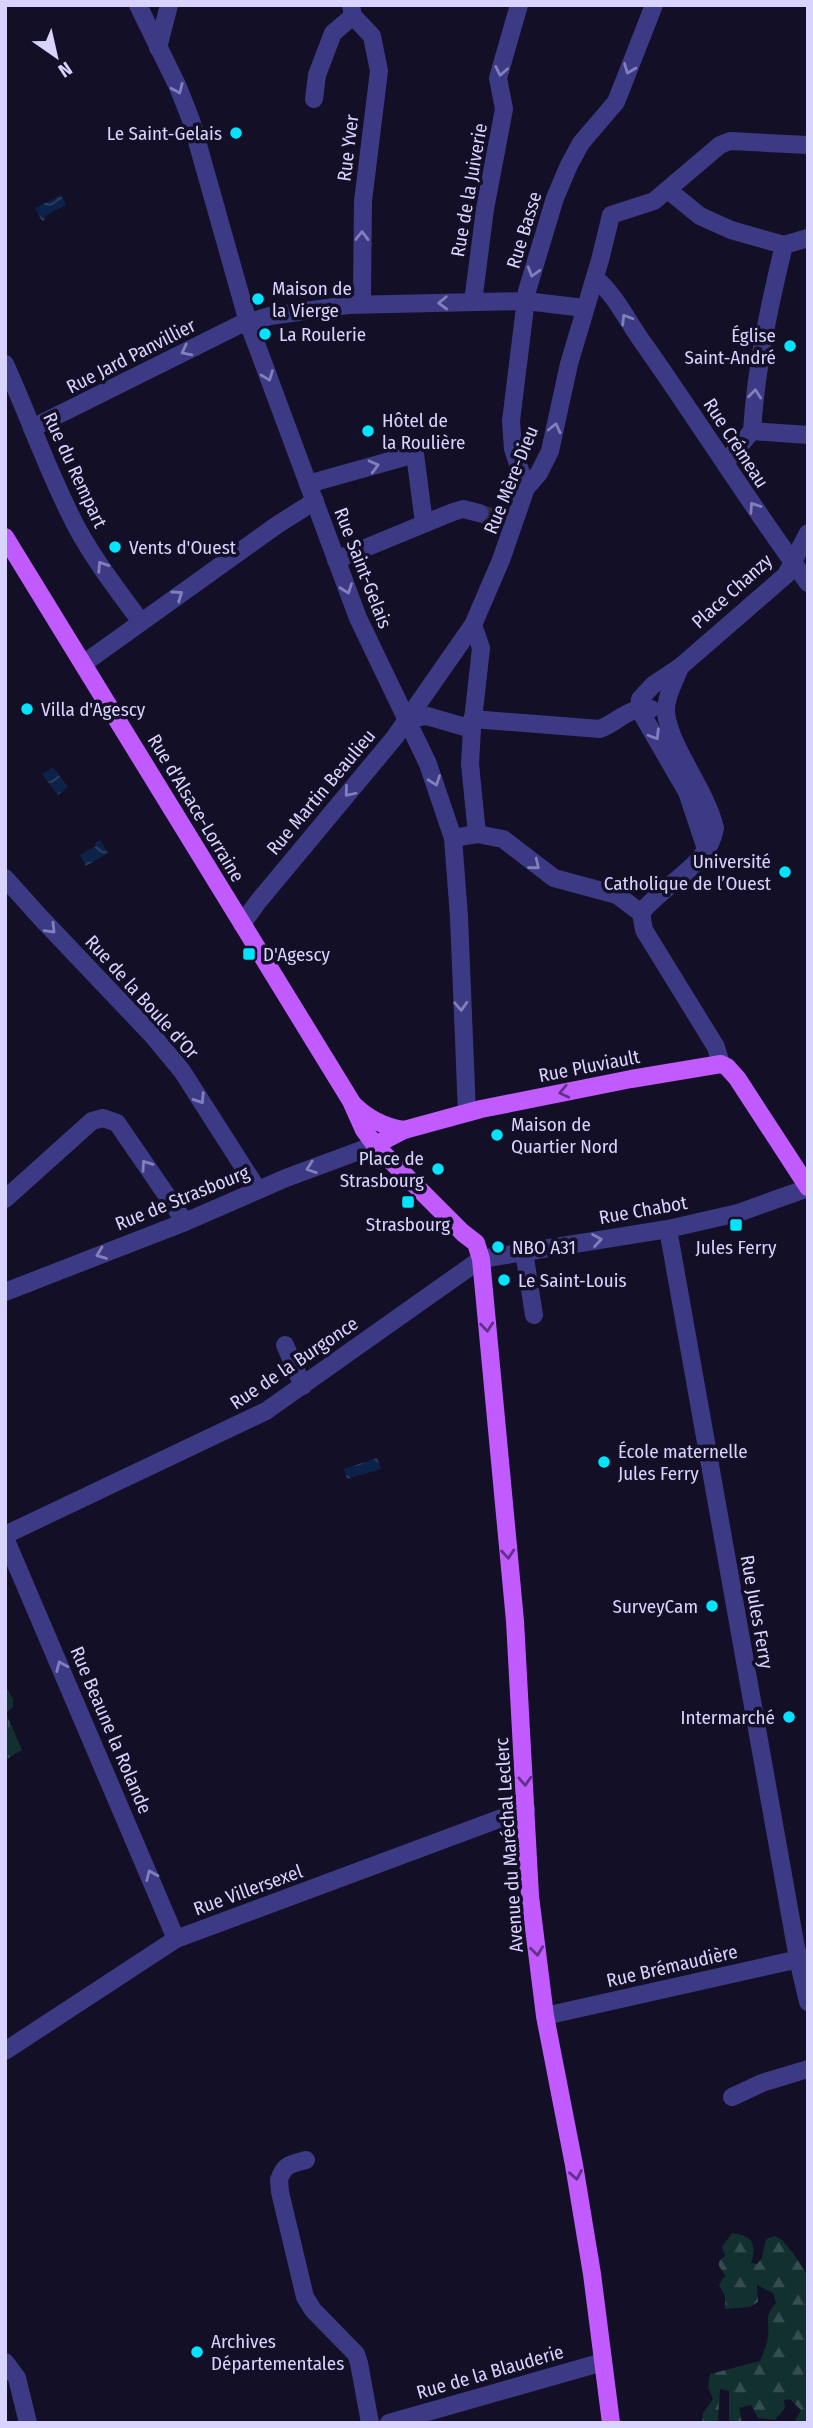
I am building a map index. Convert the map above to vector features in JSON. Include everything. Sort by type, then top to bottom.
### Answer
[{"type":"main road","name":"Rue d'Alsace-Lorraine","points":[[5,537],[351,1101]]},
{"type":"main road","name":"Rue Pluviault","points":[[467,1113],[631,1079],[720,1064]]},
{"type":"main road","points":[[720,1064],[727,1067],[737,1078],[808,1187]]},
{"type":"main road","points":[[351,1101],[361,1112],[389,1128],[404,1130]]},
{"type":"main road","points":[[351,1101],[364,1130],[375,1145],[476,1243],[481,1259]]},
{"type":"main road","points":[[375,1145],[404,1130],[467,1113]]},
{"type":"main road","name":"Avenue du Maréchal Leclerc","points":[[481,1259],[514,1621],[530,1896],[545,2016],[592,2274],[611,2423]]},
{"type":"street","name":"Rue Saint-Gelais","points":[[138,5],[191,120],[248,322],[358,618],[428,764],[453,838],[467,1113]]},
{"type":"street","points":[[158,48],[169,5]]},
{"type":"street","name":"Rue de la Juiverie","points":[[473,302],[485,209],[504,109],[498,78],[519,5]]},
{"type":"street","name":"Rue Basse","points":[[526,488],[513,449],[511,421],[526,300],[555,198],[569,165],[581,143],[616,102],[654,5]]},
{"type":"street","points":[[314,99],[317,75],[333,33],[352,10]]},
{"type":"street","name":"Rue Yver","points":[[352,10],[372,36],[379,71],[363,201],[364,304]]},
{"type":"street","points":[[808,145],[730,141],[720,145],[668,190],[701,216],[731,230],[785,245],[808,238]]},
{"type":"street","name":"Rue Mère-Dieu","points":[[407,719],[473,625],[509,524],[526,488],[539,473],[550,450],[584,308],[595,278],[611,215],[654,201],[668,190]]},
{"type":"street","points":[[725,463],[752,431],[754,394],[768,310],[785,245]]},
{"type":"street","name":"Rue Crémeau","points":[[595,278],[611,294],[629,325],[697,419],[793,563]]},
{"type":"street","name":"Rue Jard Panvillier","points":[[32,428],[248,322],[270,316],[364,304],[526,300],[584,308]]},
{"type":"street","name":"Rue du Rempart","points":[[5,364],[57,488],[78,530],[141,622]]},
{"type":"street","points":[[752,431],[808,435]]},
{"type":"street","points":[[308,484],[415,454],[424,523]]},
{"type":"street","points":[[83,664],[315,501]]},
{"type":"street","points":[[337,560],[463,509],[479,513]]},
{"type":"street","points":[[793,563],[808,533]]},
{"type":"street","name":"Place Chanzy","points":[[472,724],[600,729],[610,725],[627,712],[639,709],[640,699],[645,691],[680,667],[786,575],[793,563],[808,583]]},
{"type":"street","points":[[473,625],[481,648],[472,724],[471,783],[477,834]]},
{"type":"street","name":"Place Chanzy","points":[[666,712],[669,695],[680,667]]},
{"type":"street","points":[[639,709],[666,712],[673,735],[713,820],[714,835],[700,859],[659,893],[641,913]]},
{"type":"street","points":[[639,709],[687,792],[706,849]]},
{"type":"street","points":[[407,719],[427,716],[472,724]]},
{"type":"street","name":"Rue Martin Beaulieu","points":[[242,925],[407,719]]},
{"type":"street","points":[[453,838],[477,834],[503,839],[554,878],[617,895],[641,913],[644,930],[716,1046],[720,1064]]},
{"type":"street","name":"Rue de la Boule d'Or","points":[[5,878],[153,1036],[182,1071],[258,1190]]},
{"type":"street","points":[[5,1199],[92,1121],[103,1118],[117,1123],[185,1222]]},
{"type":"street","name":"Rue de Strasbourg","points":[[5,1292],[375,1145]]},
{"type":"street","name":"Rue Chabot","points":[[481,1259],[668,1229],[738,1213],[808,1187]]},
{"type":"street","name":"Rue Jules Ferry","points":[[668,1229],[803,1958],[808,2002]]},
{"type":"street","points":[[524,1252],[534,1315]]},
{"type":"street","name":"Rue de la Burgonce","points":[[5,1536],[267,1411],[481,1259]]},
{"type":"street","points":[[285,1345],[303,1386]]},
{"type":"street","name":"Rue Beaune la Rolande","points":[[5,1536],[176,1939]]},
{"type":"street","name":"Rue Villersexel","points":[[5,2051],[176,1939],[526,1809]]},
{"type":"street","name":"Rue Brémaudière","points":[[545,2016],[803,1958]]},
{"type":"street","points":[[732,2097],[762,2083],[808,2069]]},
{"type":"street","points":[[306,2160],[282,2170],[279,2180],[293,2251],[309,2304],[356,2354],[370,2423]]},
{"type":"street","points":[[5,2362],[17,2378],[28,2423]]},
{"type":"street","name":"Rue de la Blauderie","points":[[388,2423],[603,2362]]},
{"type":"green space","points":[[5,1686],[13,1699],[13,1707],[6,1713],[22,1750],[5,1760]]},
{"type":"green space","points":[[732,2233],[745,2236],[752,2242],[754,2251],[751,2263],[757,2264],[762,2258],[766,2239],[775,2236],[793,2253],[808,2276],[808,2423],[794,2423],[801,2410],[790,2399],[784,2400],[785,2408],[775,2420],[758,2418],[751,2405],[739,2408],[742,2423],[729,2423],[729,2391],[720,2389],[718,2422],[702,2423],[703,2413],[713,2399],[708,2387],[710,2374],[760,2361],[767,2340],[768,2316],[776,2303],[773,2293],[757,2285],[758,2302],[750,2307],[725,2309],[725,2296],[719,2285],[725,2275],[719,2261],[725,2256],[722,2247]]},
{"type":"water","points":[[61,195],[66,205],[45,216],[46,219],[42,221],[35,208]]},
{"type":"water","points":[[53,767],[68,787],[58,795],[42,774]]},
{"type":"water","points":[[100,840],[108,853],[86,866],[80,855],[96,846],[95,843]]},
{"type":"water","points":[[377,1458],[381,1469],[347,1479],[344,1469]]},
{"type":"tunnel","points":[[479,513],[504,522]]},
{"type":"place","name":"Le Saint-Gelais","points":[[236,133]]},
{"type":"place","name":"Maison de la Vierge","points":[[258,299]]},
{"type":"place","name":"La Roulerie","points":[[265,334]]},
{"type":"place","name":"Église Saint-André","points":[[790,346]]},
{"type":"place","name":"Hôtel de la Roulière","points":[[368,431]]},
{"type":"place","name":"Vents d'Ouest","points":[[115,547]]},
{"type":"place","name":"Villa d'Agescy","points":[[27,709]]},
{"type":"place","name":"Université Catholique de l’Ouest","points":[[785,872]]},
{"type":"place","name":"D'Agescy","points":[[249,954]]},
{"type":"place","name":"Maison de Quartier Nord","points":[[497,1135]]},
{"type":"place","name":"Place de Strasbourg","points":[[438,1169]]},
{"type":"place","name":"Strasbourg","points":[[408,1202]]},
{"type":"place","name":"Jules Ferry","points":[[736,1225]]},
{"type":"place","name":"NBO A31","points":[[498,1247]]},
{"type":"place","name":"Le Saint-Louis","points":[[504,1280]]},
{"type":"place","name":"École maternelle Jules Ferry","points":[[604,1462]]},
{"type":"place","name":"SurveyCam","points":[[712,1606]]},
{"type":"place","name":"Intermarché","points":[[789,1717]]},
{"type":"place","name":"Archives Départementales","points":[[197,2352]]}]
